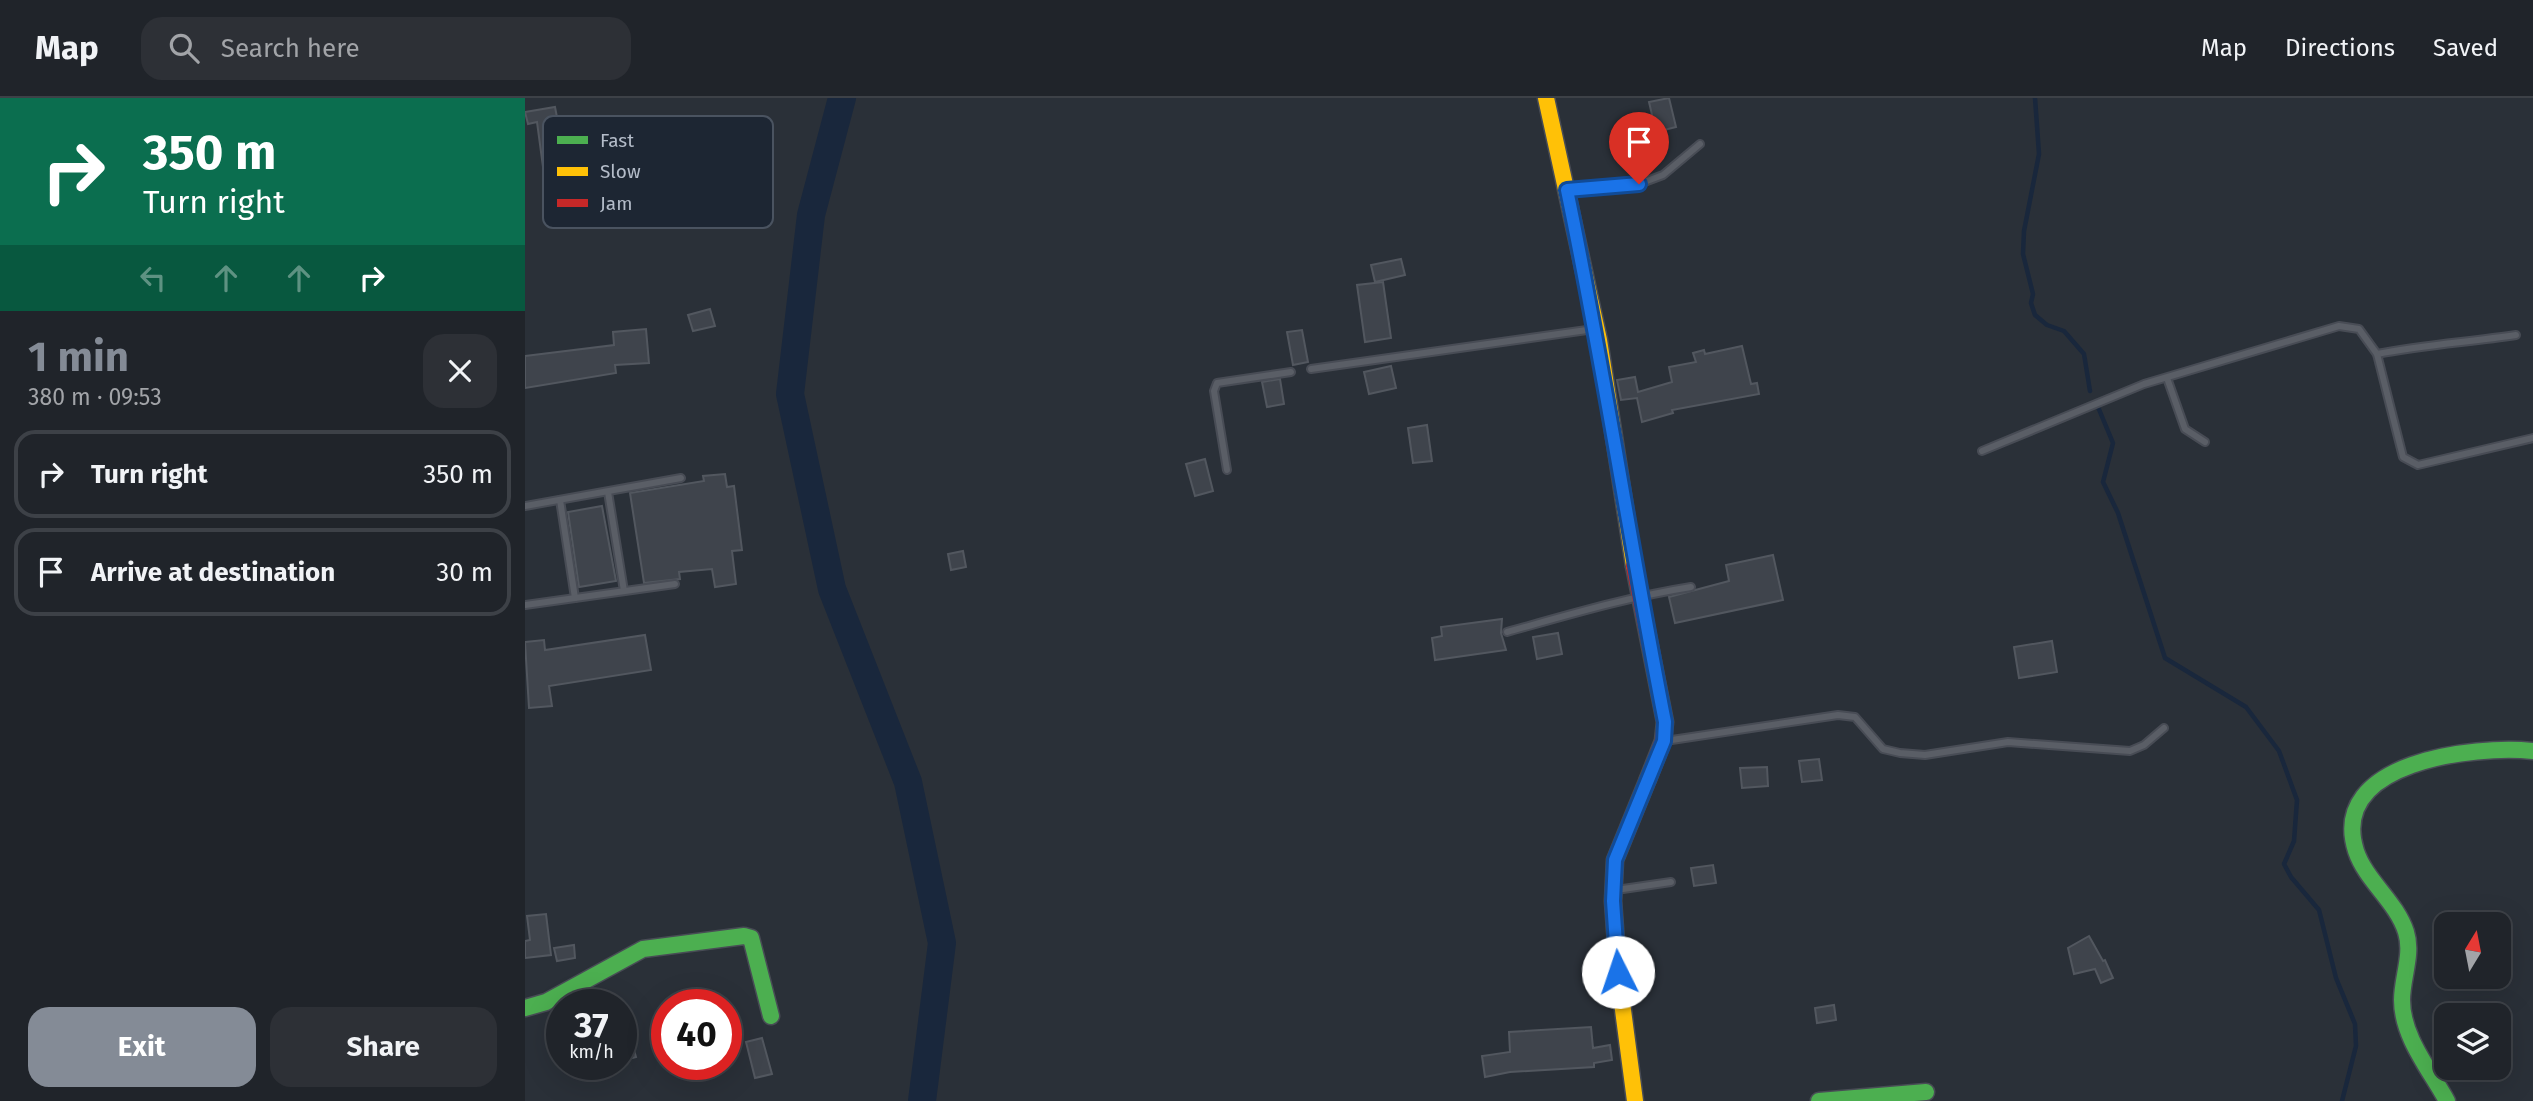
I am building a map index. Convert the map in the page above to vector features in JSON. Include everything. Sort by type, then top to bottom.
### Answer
[{"type":"street","points":[[1546,98],[1596,329],[1640,595],[1665,722],[1664,741],[1615,860],[1618,972],[1635,1101]]},
{"type":"street","points":[[2447,1101],[2407,1025],[2402,1005],[2406,933],[2356,849],[2354,821],[2359,800],[2374,782],[2402,768],[2495,749],[2516,747],[2533,751]]},
{"type":"street","points":[[525,1008],[546,1002],[643,948],[744,936],[751,939],[754,947],[771,1016]]},
{"type":"street","points":[[1819,1101],[1926,1092]]},
{"type":"lane","points":[[1567,190],[1639,184],[1663,175],[1700,144]]},
{"type":"lane","points":[[1982,451],[2055,419],[2167,377],[2339,326],[2359,329],[2377,354],[2403,457],[2418,465],[2533,438]]},
{"type":"lane","points":[[1311,369],[1596,329]]},
{"type":"lane","points":[[2377,354],[2426,344],[2466,343],[2516,335]]},
{"type":"lane","points":[[1227,470],[1214,391],[1217,383],[1291,372]]},
{"type":"lane","points":[[2167,377],[2185,429],[2205,442]]},
{"type":"lane","points":[[525,506],[681,478]]},
{"type":"lane","points":[[608,492],[625,591]]},
{"type":"lane","points":[[559,500],[575,598]]},
{"type":"lane","points":[[525,605],[675,584]]},
{"type":"lane","points":[[1507,632],[1590,608],[1626,603],[1640,595],[1691,587]]},
{"type":"lane","points":[[1664,741],[1838,715],[1855,717],[1883,748],[1900,753],[1925,755],[2008,742],[2130,751],[2144,745],[2164,728]]},
{"type":"lane","points":[[1614,890],[1671,882]]},
{"type":"building","points":[[1669,98],[1676,127],[1656,132],[1649,102]]},
{"type":"building","points":[[555,107],[557,116],[543,116],[543,167],[537,122],[528,124],[525,112]]},
{"type":"building","points":[[1401,259],[1405,275],[1375,282],[1371,265]]},
{"type":"building","points":[[1383,282],[1391,338],[1365,342],[1357,285]]},
{"type":"building","points":[[710,309],[715,326],[693,331],[688,315]]},
{"type":"building","points":[[646,329],[649,363],[615,365],[616,373],[525,388],[525,356],[614,345],[613,332]]},
{"type":"building","points":[[1302,330],[1308,362],[1293,365],[1287,332]]},
{"type":"building","points":[[1742,346],[1751,384],[1757,383],[1759,394],[1672,410],[1673,413],[1642,422],[1637,398],[1621,400],[1617,380],[1635,377],[1638,392],[1672,382],[1669,367],[1696,362],[1693,353],[1704,350],[1705,354]]},
{"type":"building","points":[[1391,366],[1396,388],[1369,394],[1364,372]]},
{"type":"building","points":[[1280,379],[1284,404],[1267,407],[1262,382]]},
{"type":"building","points":[[1427,425],[1432,461],[1413,463],[1408,428]]},
{"type":"building","points":[[1205,459],[1213,491],[1195,496],[1186,464]]},
{"type":"building","points":[[725,474],[727,487],[734,486],[742,550],[732,551],[736,584],[715,587],[712,569],[679,572],[680,579],[644,583],[630,493],[704,481],[703,476]]},
{"type":"building","points":[[602,506],[616,581],[579,587],[568,512]]},
{"type":"building","points":[[963,551],[966,567],[951,570],[948,554]]},
{"type":"building","points":[[1773,555],[1783,600],[1675,623],[1669,597],[1729,581],[1726,565]]},
{"type":"building","points":[[1502,619],[1501,633],[1506,650],[1435,660],[1432,638],[1442,636],[1441,627]]},
{"type":"building","points":[[1558,633],[1562,654],[1537,659],[1533,637]]},
{"type":"building","points":[[645,635],[651,670],[549,686],[552,706],[529,708],[525,642],[544,640],[545,650]]},
{"type":"building","points":[[2052,641],[2057,672],[2019,678],[2014,647]]},
{"type":"building","points":[[1819,759],[1822,780],[1802,782],[1799,761]]},
{"type":"building","points":[[1767,767],[1768,786],[1742,788],[1740,768]]},
{"type":"building","points":[[1713,865],[1716,883],[1694,886],[1691,868]]},
{"type":"building","points":[[546,914],[551,955],[525,958],[525,941],[530,940],[527,916]]},
{"type":"building","points":[[2089,936],[2113,978],[2101,983],[2095,969],[2074,974],[2068,948]]},
{"type":"building","points":[[574,945],[575,958],[557,961],[554,948]]},
{"type":"building","points":[[1834,1005],[1836,1020],[1817,1023],[1815,1008]]},
{"type":"building","points":[[1591,1027],[1593,1048],[1610,1045],[1612,1060],[1594,1063],[1594,1067],[1510,1072],[1485,1077],[1482,1056],[1510,1052],[1509,1032]]},
{"type":"building","points":[[762,1038],[772,1074],[755,1078],[746,1042]]},
{"type":"waterway","points":[[842,98],[811,215],[790,394],[832,589],[908,782],[942,943],[922,1101]]},
{"type":"waterway","points":[[2035,98],[2039,154],[2024,231],[2023,254],[2033,294],[2031,303],[2035,315],[2047,325],[2064,331],[2084,354],[2090,391]]},
{"type":"waterway","points":[[2098,407],[2113,443],[2103,482],[2118,513],[2165,658],[2246,707],[2279,751],[2297,800],[2294,841],[2284,864],[2291,877],[2319,910],[2336,978],[2355,1024],[2356,1046],[2342,1101]]},
{"type":"traffic: fast","points":[[2447,1101],[2418,1053],[2403,1014],[2402,992],[2408,957],[2406,932],[2395,910],[2361,862],[2356,851],[2353,821],[2363,797],[2384,778],[2412,765],[2477,751],[2533,751]]},
{"type":"traffic: fast","points":[[525,1008],[546,1002],[643,949],[744,936],[751,938],[771,1016]]},
{"type":"traffic: fast","points":[[1819,1101],[1926,1092]]},
{"type":"traffic: slow","points":[[1546,98],[1599,340],[1634,566]]},
{"type":"traffic: slow","points":[[1635,1101],[1618,972],[1613,901],[1615,860],[1648,779]]},
{"type":"traffic: jam","points":[[1634,566],[1665,722],[1663,741],[1648,779]]},
{"type":"route","points":[[1618,972],[1613,901],[1615,860],[1664,741],[1665,722],[1629,538],[1599,340],[1567,190],[1639,184]]}]
